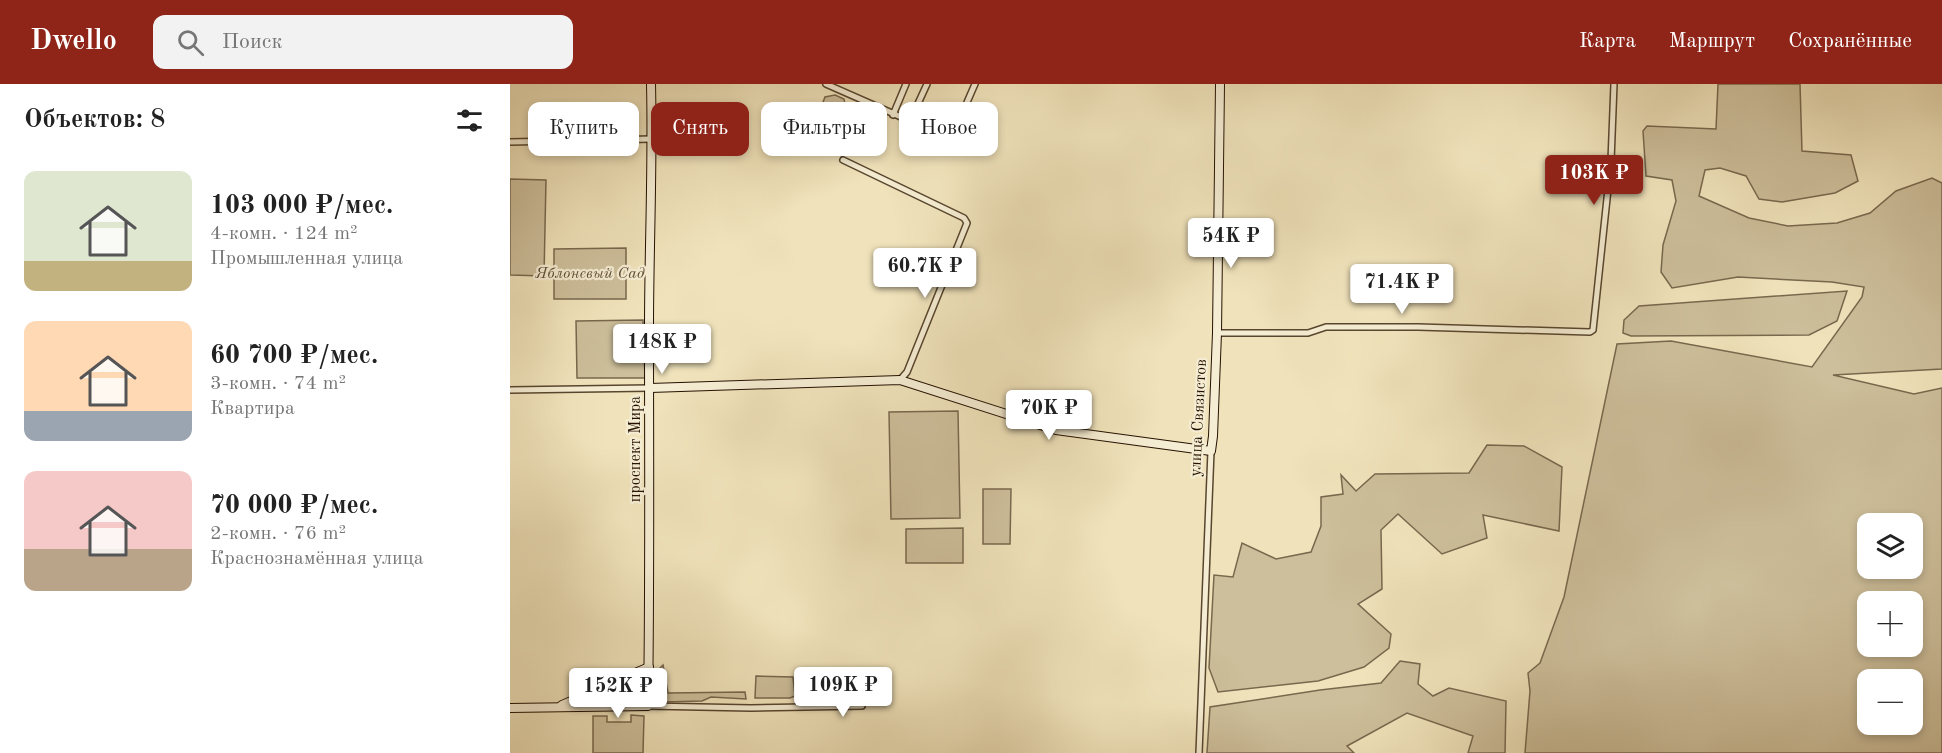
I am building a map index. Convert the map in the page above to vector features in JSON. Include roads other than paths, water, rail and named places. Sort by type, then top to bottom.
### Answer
[{"type":"street","name":"проспект Мира","points":[[651,84],[651,102]]},
{"type":"street","points":[[826,84],[899,117]]},
{"type":"street","points":[[893,115],[906,84]]},
{"type":"street","points":[[919,102],[927,84]]},
{"type":"street","points":[[967,102],[975,84]]},
{"type":"street","name":"улица Связистов","points":[[1199,753],[1217,333],[1220,84]]},
{"type":"street","points":[[1217,333],[1308,333],[1326,327],[1590,332],[1593,330],[1611,161],[1614,84]]},
{"type":"street","points":[[510,142],[651,139]]},
{"type":"street","name":"проспект Мира","points":[[648,706],[652,156]]},
{"type":"street","points":[[843,160],[964,218],[967,223],[907,372],[900,380]]},
{"type":"street","points":[[510,390],[900,380],[1056,430],[1211,451]]},
{"type":"street","points":[[558,707],[649,667]]},
{"type":"street","points":[[588,693],[588,706]]},
{"type":"street","points":[[510,708],[861,706]]},
{"type":"park label","name":"Яблоневый Сад","points":[[590,274]]}]
